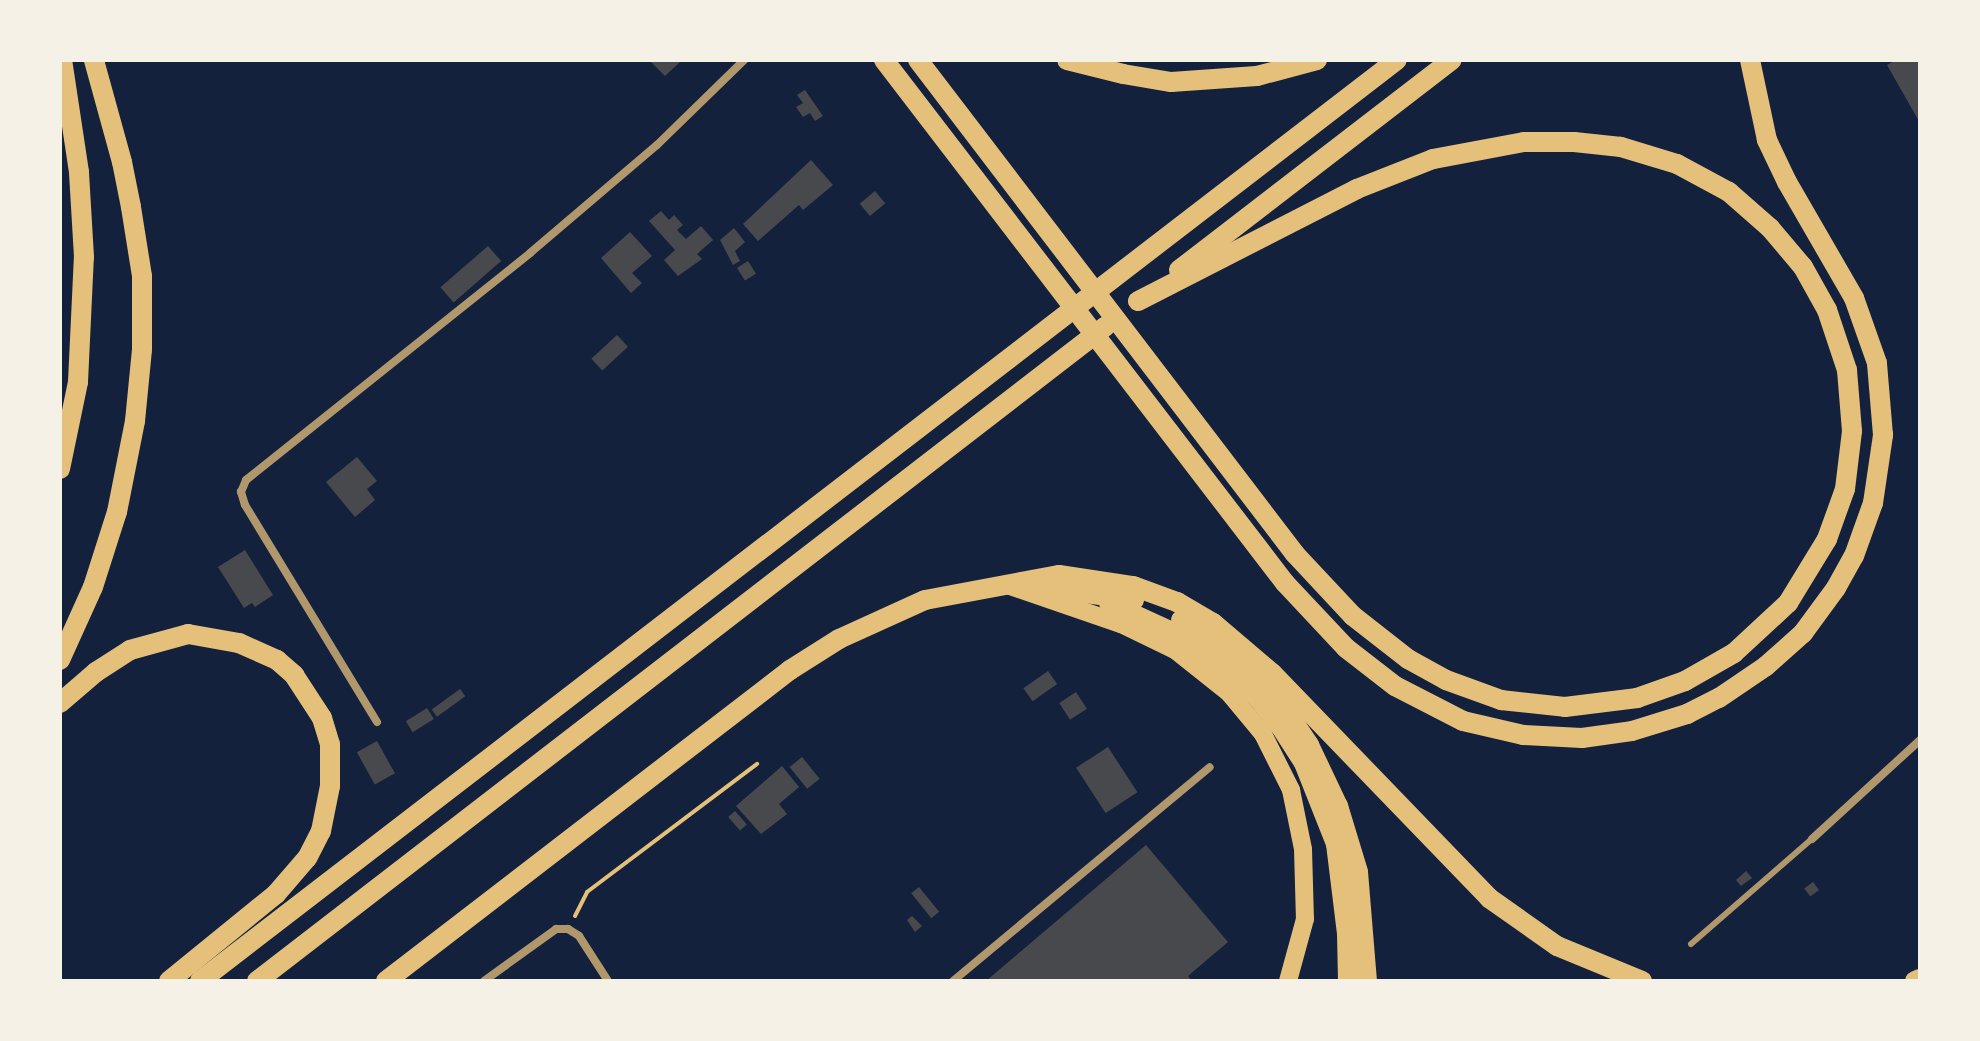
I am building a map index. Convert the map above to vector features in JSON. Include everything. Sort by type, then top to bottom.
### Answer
[{"type":"highway","points":[[60,469],[77,393],[84,257],[77,159],[62,60]]},
{"type":"highway","points":[[94,60],[112,122]]},
{"type":"highway","points":[[60,660],[93,587],[109,539],[129,458],[140,382],[142,276],[103,60]]},
{"type":"highway","points":[[884,60],[1303,604],[1361,661],[1426,704],[1493,729],[1582,738],[1661,723],[1719,698],[1783,651],[1821,612],[1836,588],[1868,520],[1883,435],[1881,385],[1863,318],[1841,273],[1776,162],[1760,120],[1750,60]]},
{"type":"highway","points":[[918,60],[1143,359],[1295,554],[1353,616],[1408,659],[1446,680],[1501,700],[1532,706],[1592,706],[1637,698],[1685,681],[1734,653],[1788,603],[1809,572],[1838,514],[1851,458],[1852,420],[1847,370],[1827,310],[1797,259],[1770,228],[1729,192],[1677,164],[1621,147],[1574,142],[1524,142],[1433,159],[1357,189],[1138,301]]},
{"type":"highway","points":[[1067,60],[1147,79],[1198,82],[1257,76],[1317,60]]},
{"type":"highway","points":[[200,981],[1397,60]]},
{"type":"highway","points":[[257,981],[1452,60]]},
{"type":"highway","points":[[386,981],[790,670],[839,639],[878,618],[925,600],[1043,577],[1084,577],[1133,586],[1177,602],[1243,646],[1497,905],[1557,946],[1642,981]]},
{"type":"highway","points":[[1007,585],[1095,595],[1183,638],[1244,685],[1281,727],[1343,821],[1358,872],[1367,981]]},
{"type":"highway","points":[[1007,585],[1151,637],[1209,675],[1263,734],[1285,777],[1298,823],[1305,871],[1305,919],[1288,981]]},
{"type":"highway","points":[[60,703],[96,672],[130,650],[188,634],[239,643],[277,660],[294,675],[322,718],[330,744],[330,786],[321,831],[307,858],[276,894],[169,981]]},
{"type":"highway","points":[[1324,793],[1343,885],[1348,981]]},
{"type":"street","points":[[377,722],[245,505],[241,492],[246,480],[530,253],[657,145],[744,60]]},
{"type":"street","points":[[1812,839],[1920,740]]},
{"type":"street","points":[[953,981],[1210,767]]},
{"type":"street","points":[[484,981],[556,929],[568,929],[579,936],[608,981]]},
{"type":"lane","points":[[1691,944],[1812,839]]},
{"type":"path","points":[[568,929],[587,892],[757,764]]},
{"type":"building","points":[[649,60],[682,60],[665,76]]},
{"type":"building","points":[[1896,60],[1920,60],[1920,123],[1887,65]]},
{"type":"building","points":[[805,90],[823,116],[815,121],[810,113],[803,117],[796,107],[803,103],[797,95]]},
{"type":"building","points":[[811,160],[833,185],[803,210],[799,205],[758,241],[743,224]]},
{"type":"building","points":[[875,191],[885,203],[870,216],[860,204]]},
{"type":"building","points":[[661,211],[669,220],[674,215],[683,225],[677,230],[686,239],[701,226],[713,240],[697,254],[702,259],[678,276],[664,260],[675,250],[649,221]]},
{"type":"building","points":[[734,228],[745,242],[735,251],[740,261],[733,265],[720,240]]},
{"type":"building","points":[[630,232],[652,256],[632,273],[642,283],[631,293],[601,258]]},
{"type":"building","points":[[488,246],[501,261],[454,302],[440,287]]},
{"type":"building","points":[[748,261],[756,274],[745,281],[737,268]]},
{"type":"building","points":[[617,335],[628,347],[602,371],[591,359]]},
{"type":"building","points":[[357,457],[377,481],[367,489],[375,500],[355,517],[326,482]]},
{"type":"building","points":[[245,550],[273,595],[255,607],[252,603],[244,608],[218,567]]},
{"type":"building","points":[[1048,671],[1057,684],[1033,701],[1023,688]]},
{"type":"building","points":[[460,689],[465,696],[437,717],[432,710]]},
{"type":"building","points":[[1076,692],[1087,709],[1070,720],[1059,703]]},
{"type":"building","points":[[427,708],[434,719],[413,732],[406,721]]},
{"type":"building","points":[[377,741],[395,773],[375,785],[357,752]]},
{"type":"building","points":[[1108,747],[1137,792],[1106,813],[1076,768]]},
{"type":"building","points":[[802,757],[820,779],[807,789],[790,767]]},
{"type":"building","points":[[782,766],[799,787],[779,804],[787,814],[761,834],[736,806]]},
{"type":"building","points":[[735,811],[747,825],[740,830],[728,817]]},
{"type":"building","points":[[1146,845],[1228,942],[1188,976],[1192,981],[986,981]]},
{"type":"building","points":[[1746,871],[1752,878],[1741,886],[1736,880]]},
{"type":"building","points":[[1813,882],[1819,890],[1810,897],[1804,889]]},
{"type":"building","points":[[919,887],[939,912],[931,918],[911,893]]},
{"type":"building","points":[[912,916],[922,926],[915,932],[907,920]]}]
